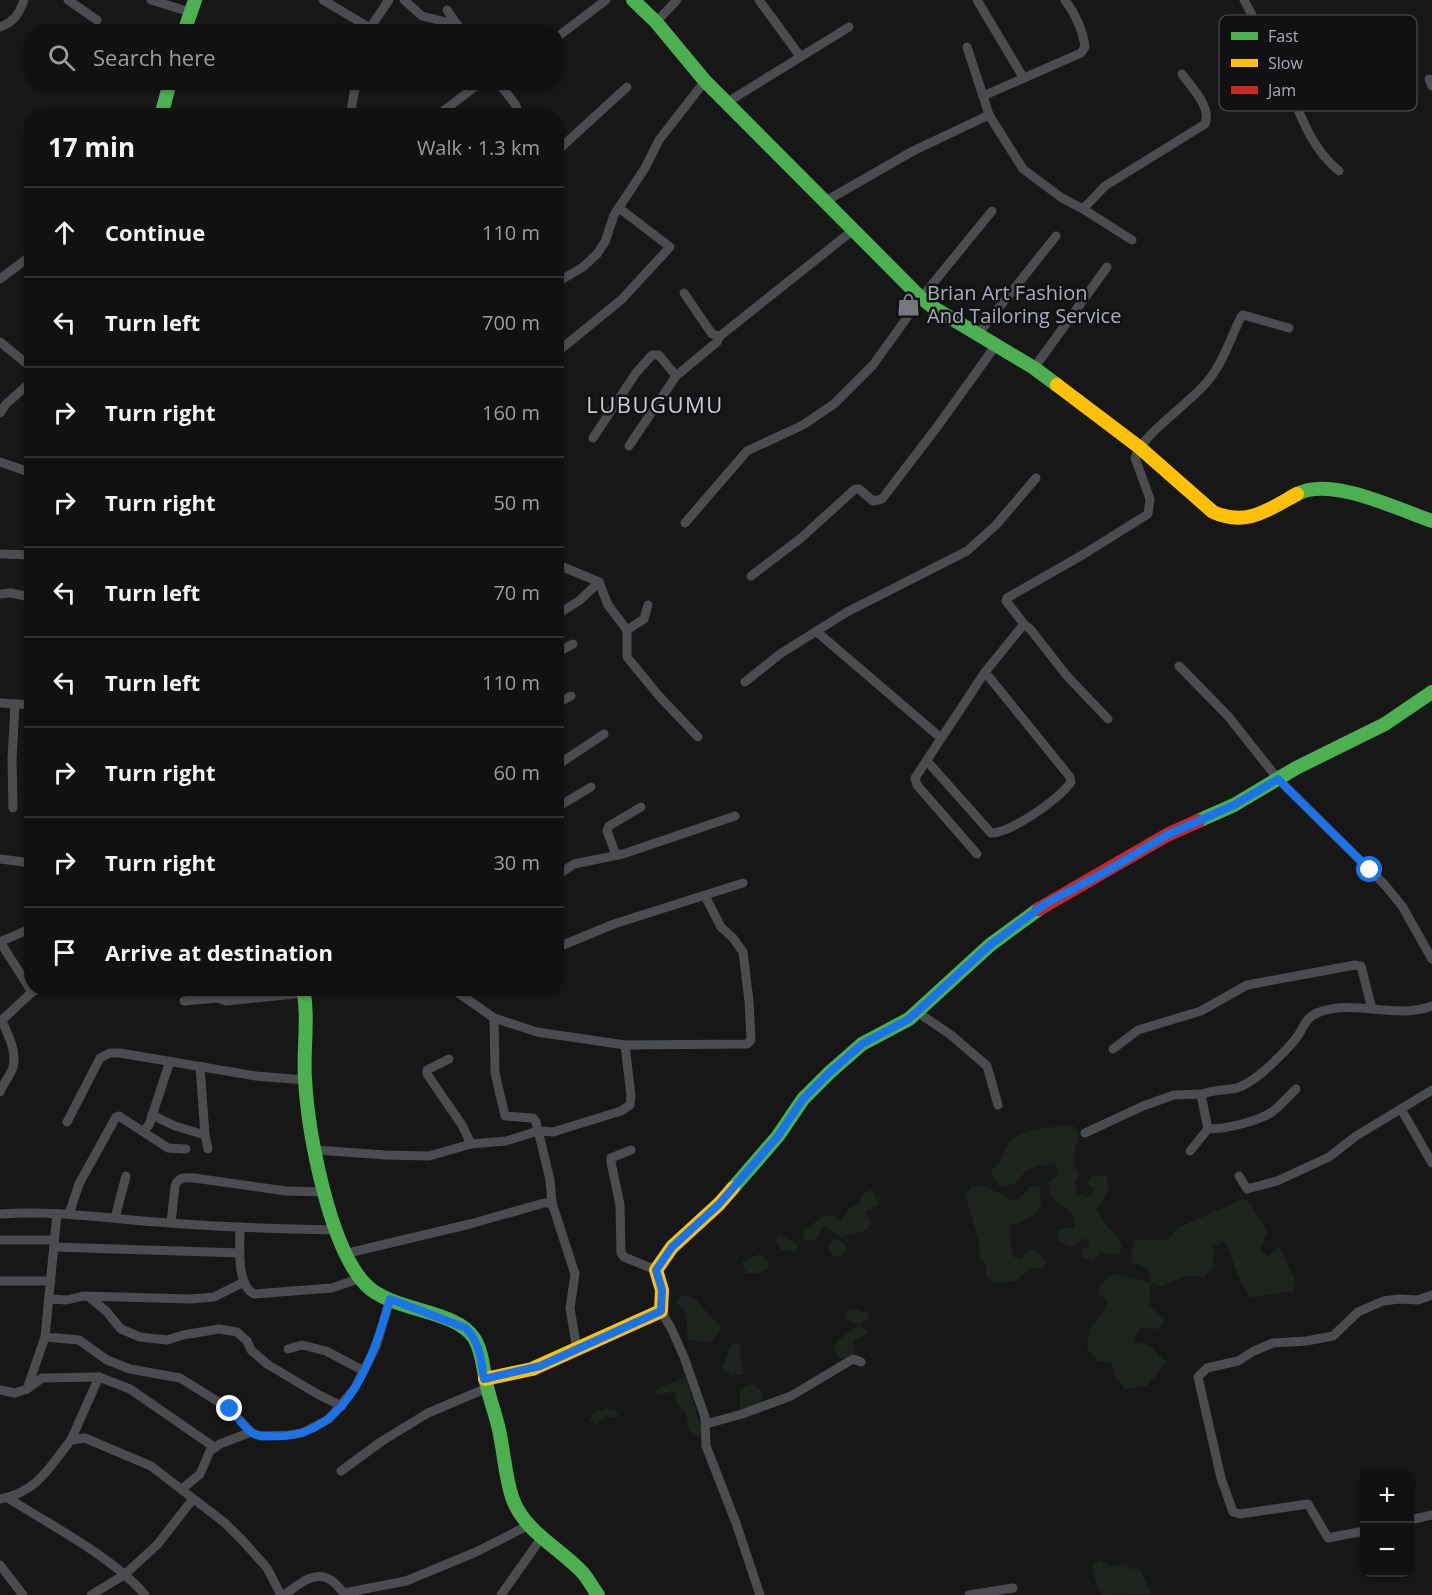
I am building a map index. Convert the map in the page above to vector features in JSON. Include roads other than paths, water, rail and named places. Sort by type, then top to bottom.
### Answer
[{"type":"street","points":[[0,27],[10,24],[24,0]]},
{"type":"street","points":[[68,0],[97,21]]},
{"type":"street","points":[[151,0],[192,6],[186,24]]},
{"type":"street","points":[[323,0],[360,24]]},
{"type":"street","points":[[373,24],[389,0]]},
{"type":"street","points":[[404,0],[422,16],[447,24]]},
{"type":"street","points":[[564,32],[606,0]]},
{"type":"street","points":[[633,0],[656,22],[726,103],[921,298],[1035,368],[1139,447],[1214,512],[1240,519],[1261,514],[1300,492],[1325,488],[1341,489],[1432,521]]},
{"type":"street","points":[[656,22],[677,0]]},
{"type":"street","points":[[759,0],[800,56]]},
{"type":"street","points":[[977,0],[1023,77]]},
{"type":"street","points":[[983,96],[1082,53],[1085,47],[1084,39],[1072,9],[1065,0]]},
{"type":"street","points":[[1244,0],[1252,15]]},
{"type":"street","points":[[447,10],[457,24]]},
{"type":"street","points":[[726,103],[849,27]]},
{"type":"street","points":[[967,47],[989,114],[1023,169],[1062,198],[1132,240]]},
{"type":"street","points":[[1083,209],[1105,186],[1203,127],[1207,122],[1202,102],[1182,74]]},
{"type":"street","points":[[564,278],[584,267],[597,254],[605,242],[614,215],[645,168],[659,140],[705,81]]},
{"type":"street","points":[[564,145],[627,87]]},
{"type":"street","points":[[162,108],[168,90]]},
{"type":"street","points":[[351,108],[355,90]]},
{"type":"street","points":[[447,108],[471,90]]},
{"type":"street","points":[[504,90],[517,108]]},
{"type":"street","points":[[1299,111],[1309,135],[1328,162],[1339,171]]},
{"type":"street","points":[[824,202],[913,151],[989,114]]},
{"type":"street","points":[[564,346],[621,300],[670,248],[619,208]]},
{"type":"street","points":[[685,523],[747,451],[803,425],[834,404],[873,365],[921,298],[993,211]]},
{"type":"street","points":[[629,446],[676,376],[717,342],[718,337],[852,231]]},
{"type":"street","points":[[978,334],[1056,236]]},
{"type":"street","points":[[0,279],[24,261]]},
{"type":"street","points":[[1035,368],[1107,267]]},
{"type":"street","points":[[684,293],[712,334],[718,337]]},
{"type":"street","points":[[1108,719],[1067,676],[1006,601],[1007,597],[1084,554],[1148,514],[1150,499],[1135,461],[1139,447],[1206,383],[1216,370],[1242,315],[1288,328]]},
{"type":"street","points":[[0,342],[24,362]]},
{"type":"street","points":[[751,576],[801,538],[855,489],[859,489],[873,501],[882,499],[996,345]]},
{"type":"street","points":[[593,438],[636,373],[652,355],[659,355],[676,376]]},
{"type":"street","points":[[0,412],[3,402],[24,387]]},
{"type":"street","points":[[0,462],[24,470]]},
{"type":"street","points":[[745,682],[780,654],[848,612],[967,551],[996,525],[1036,478]]},
{"type":"street","points":[[0,554],[24,555]]},
{"type":"street","points":[[564,567],[599,582],[608,605],[627,630],[627,657],[659,696],[698,737]]},
{"type":"street","points":[[564,610],[579,601],[599,582]]},
{"type":"street","points":[[0,594],[24,596]]},
{"type":"street","points":[[627,630],[644,620],[648,605]]},
{"type":"street","points":[[977,854],[917,785],[915,778],[985,672],[1024,624]]},
{"type":"street","points":[[817,632],[941,738]]},
{"type":"street","points":[[564,649],[573,644]]},
{"type":"street","points":[[1179,666],[1228,716],[1278,779],[1384,884],[1402,906],[1432,959]]},
{"type":"street","points":[[927,761],[991,833],[1011,828],[1057,798],[1071,782],[1071,778],[985,672]]},
{"type":"street","points":[[656,1270],[672,1247],[719,1204],[778,1136],[803,1099],[829,1073],[862,1044],[909,1019],[990,945],[1045,904],[1167,835],[1234,805],[1296,768],[1385,724],[1432,692]]},
{"type":"street","points":[[564,700],[572,696]]},
{"type":"street","points":[[0,703],[24,705]]},
{"type":"street","points":[[13,808],[12,760],[15,704]]},
{"type":"street","points":[[564,761],[604,734]]},
{"type":"street","points":[[564,803],[591,787]]},
{"type":"street","points":[[616,855],[607,831],[609,826],[641,807]]},
{"type":"street","points":[[564,871],[574,864],[616,855],[735,816]]},
{"type":"street","points":[[0,859],[24,862]]},
{"type":"street","points":[[564,945],[614,924],[743,883]]},
{"type":"street","points":[[461,996],[494,1018],[537,1032],[625,1045],[746,1044],[751,1040],[743,952],[721,927],[705,896]]},
{"type":"street","points":[[24,932],[0,942],[24,980]]},
{"type":"street","points":[[0,962],[10,956]]},
{"type":"street","points":[[1113,1048],[1138,1030],[1201,1011],[1247,985],[1355,965],[1361,966],[1372,1009]]},
{"type":"street","points":[[1,1088],[13,1068],[14,1058],[12,1044],[1,1022],[29,996]]},
{"type":"street","points":[[184,1001],[218,999],[226,1001],[265,996]]},
{"type":"street","points":[[304,996],[305,1080],[308,1112],[325,1192],[345,1254],[358,1279],[369,1288],[390,1299],[466,1328],[473,1336],[479,1347],[486,1384],[500,1428],[512,1498],[529,1525],[583,1573],[598,1595]]},
{"type":"street","points":[[1085,1133],[1143,1106],[1174,1095],[1202,1094],[1236,1088],[1249,1082],[1298,1037],[1310,1017],[1318,1013],[1352,1008],[1415,1011],[1432,1006]]},
{"type":"street","points":[[917,1012],[951,1035],[987,1066],[998,1105]]},
{"type":"street","points":[[494,1018],[495,1073],[505,1116],[533,1118],[550,1180],[552,1203],[575,1274],[570,1308],[577,1350]]},
{"type":"street","points":[[316,1150],[429,1156],[471,1144],[506,1141],[538,1131],[554,1132],[621,1111],[630,1105],[631,1096],[625,1045]]},
{"type":"street","points":[[67,1122],[98,1063],[105,1055],[120,1053],[256,1076],[305,1080]]},
{"type":"street","points":[[449,1059],[427,1070],[427,1074],[462,1125],[471,1144]]},
{"type":"street","points":[[143,1131],[149,1125],[170,1061]]},
{"type":"street","points":[[200,1066],[208,1149]]},
{"type":"street","points":[[1190,1152],[1208,1130],[1261,1117],[1271,1112],[1296,1089]]},
{"type":"street","points":[[1239,1176],[1247,1189],[1277,1181],[1329,1157],[1356,1136],[1432,1090]]},
{"type":"street","points":[[1202,1094],[1200,1097],[1208,1130]]},
{"type":"street","points":[[1401,1109],[1432,1163]]},
{"type":"street","points":[[152,1115],[175,1126],[205,1135]]},
{"type":"street","points":[[69,1214],[79,1184],[114,1118],[119,1116],[168,1148],[186,1149]]},
{"type":"street","points":[[631,1150],[611,1158],[610,1162],[620,1205],[621,1253],[624,1257],[656,1270]]},
{"type":"street","points":[[115,1218],[126,1176]]},
{"type":"street","points":[[171,1223],[176,1181],[181,1178],[286,1191],[325,1192]]},
{"type":"street","points":[[345,1254],[470,1224],[544,1203],[552,1203]]},
{"type":"street","points":[[0,1214],[28,1212],[171,1223],[337,1230]]},
{"type":"street","points":[[27,1389],[45,1337],[57,1214]]},
{"type":"street","points":[[240,1227],[243,1282],[250,1292],[260,1295],[332,1288],[358,1279]]},
{"type":"street","points":[[0,1240],[240,1253]]},
{"type":"street","points":[[656,1270],[662,1290],[661,1311],[684,1358],[706,1424],[706,1446],[736,1523],[760,1595]]},
{"type":"street","points":[[0,1281],[51,1281]]},
{"type":"street","points":[[49,1299],[214,1297],[243,1282]]},
{"type":"street","points":[[1360,1532],[1328,1538],[1308,1504],[1240,1514],[1233,1512],[1221,1478],[1198,1377],[1207,1368],[1238,1361],[1273,1343],[1333,1336],[1358,1312],[1383,1301],[1418,1300],[1432,1295]]},
{"type":"street","points":[[89,1297],[106,1311],[121,1329],[140,1337],[167,1340],[219,1329],[237,1332],[247,1341],[251,1350],[267,1364],[342,1406]]},
{"type":"street","points":[[45,1337],[79,1340],[107,1360],[130,1369],[180,1378],[230,1409],[251,1432],[271,1437],[302,1433],[329,1419],[342,1406],[354,1389],[376,1347],[390,1299]]},
{"type":"street","points":[[341,1471],[382,1441],[428,1413],[486,1384],[532,1369],[661,1311]]},
{"type":"street","points":[[288,1349],[302,1345],[326,1351],[364,1371]]},
{"type":"street","points":[[706,1424],[791,1396],[853,1359],[861,1362]]},
{"type":"street","points":[[4,1498],[31,1487],[42,1479],[71,1440],[99,1377]]},
{"type":"street","points":[[0,1390],[15,1393],[27,1389],[42,1378],[99,1377],[130,1389],[214,1447]]},
{"type":"street","points":[[182,1489],[200,1474],[210,1450],[251,1432]]},
{"type":"street","points":[[71,1440],[86,1438],[151,1466],[225,1523],[267,1568],[283,1595],[308,1578],[316,1577],[327,1577],[344,1593],[398,1584],[476,1552],[529,1525]]},
{"type":"street","points":[[4,1498],[124,1575],[145,1595]]},
{"type":"street","points":[[91,1595],[124,1575],[157,1545],[193,1499]]},
{"type":"street","points":[[1414,1519],[1432,1515]]},
{"type":"street","points":[[501,1595],[542,1537]]},
{"type":"street","points":[[0,1565],[24,1595]]},
{"type":"street","points":[[969,1595],[1013,1588]]},
{"type":"place","name":"Brian Art Fashion And Tailoring Service","points":[[909,304]]},
{"type":"district","name":"LUBUGUMU","points":[[655,404]]}]
